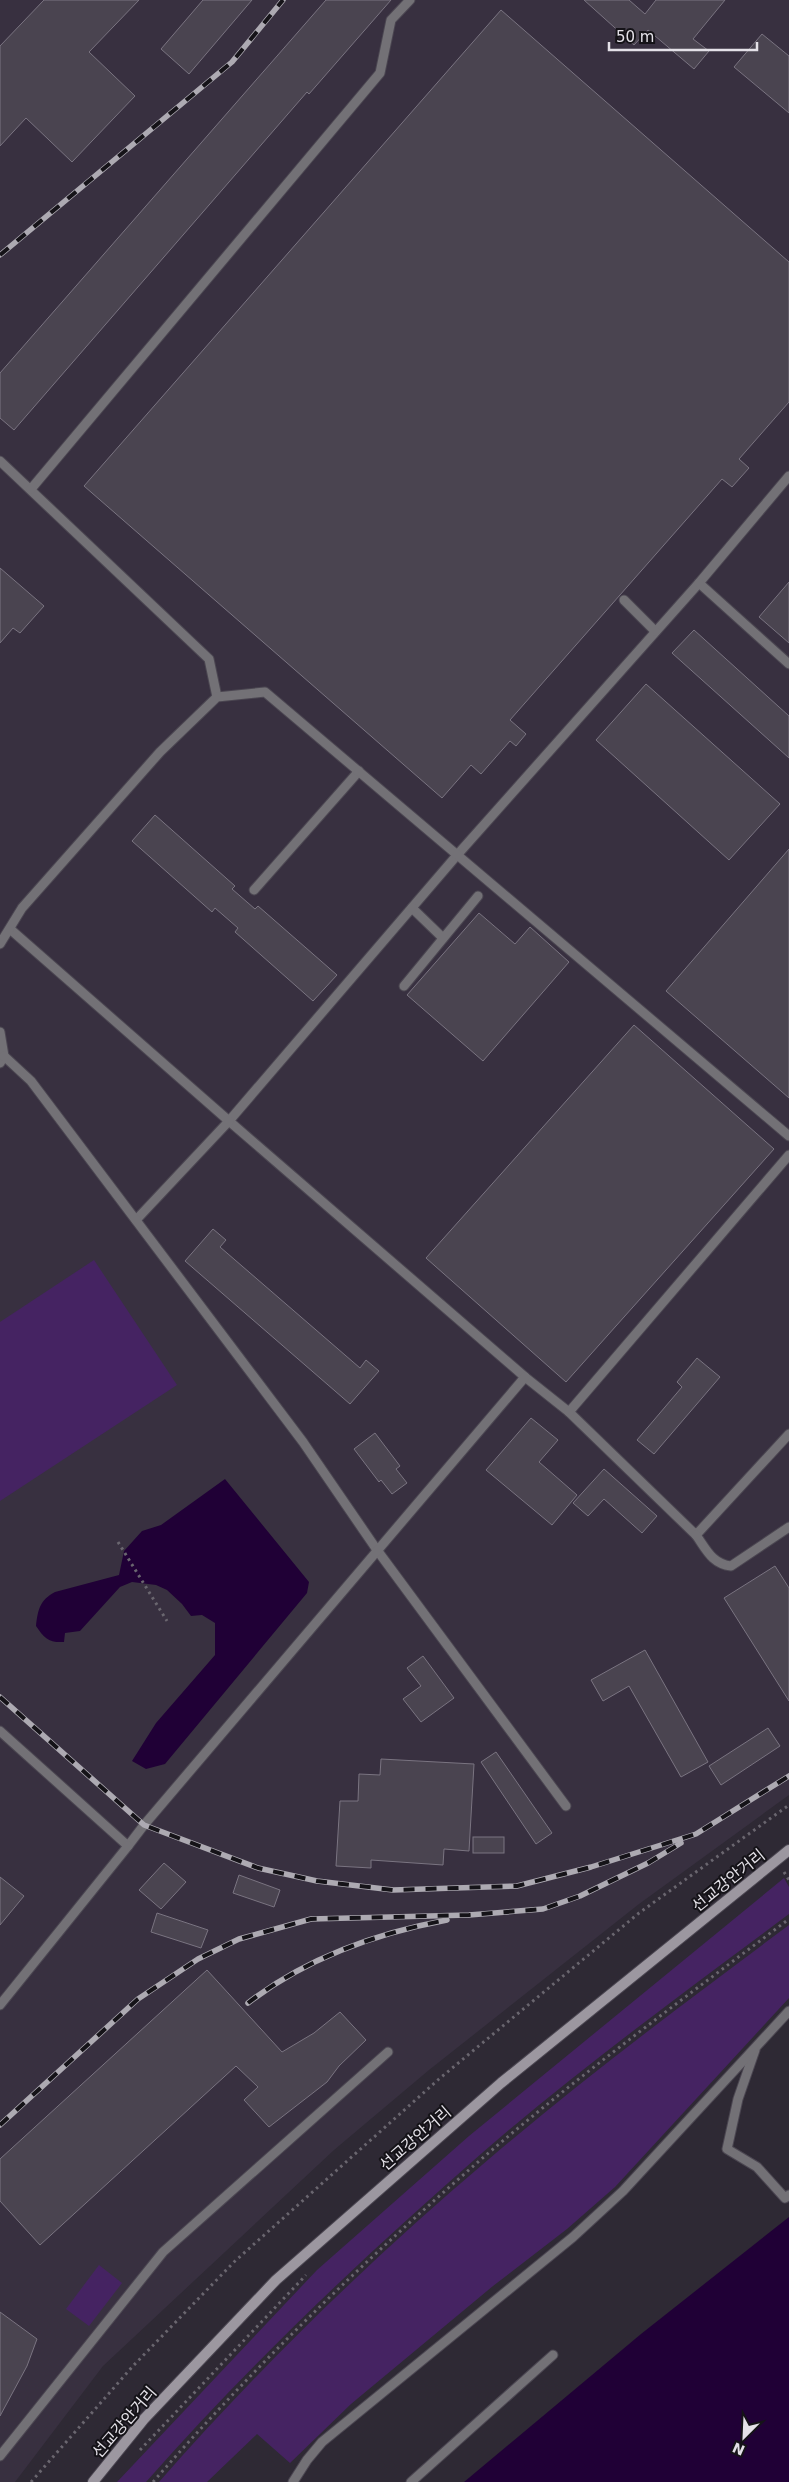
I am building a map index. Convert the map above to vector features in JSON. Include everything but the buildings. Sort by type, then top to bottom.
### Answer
[{"type":"main road","name":"선교강안거리","points":[[92,2482],[144,2419],[276,2280],[500,2083],[789,1850]]},
{"type":"lane","points":[[31,488],[380,73],[391,20],[410,0]]},
{"type":"lane","points":[[0,461],[31,488],[209,659],[217,697]]},
{"type":"lane","points":[[136,1220],[229,1121],[458,854],[655,631],[699,584],[789,476]]},
{"type":"lane","points":[[699,584],[789,664]]},
{"type":"lane","points":[[624,600],[655,631]]},
{"type":"lane","points":[[0,944],[22,908],[154,759],[217,697],[265,692],[789,1136]]},
{"type":"lane","points":[[254,890],[360,771]]},
{"type":"lane","points":[[404,986],[478,896]]},
{"type":"lane","points":[[412,908],[443,938]]},
{"type":"lane","points":[[10,929],[229,1121],[569,1412],[696,1535],[709,1555],[719,1564],[731,1566],[789,1528]]},
{"type":"lane","points":[[0,1032],[2,1059],[31,1081],[136,1220],[303,1442],[377,1550],[566,1806]]},
{"type":"lane","points":[[569,1412],[789,1155]]},
{"type":"lane","points":[[0,2005],[144,1824],[525,1376]]},
{"type":"lane","points":[[696,1535],[789,1434]]},
{"type":"lane","points":[[0,1731],[128,1846]]},
{"type":"lane","points":[[294,2482],[307,2460],[322,2442],[573,2236],[623,2191],[789,2011]]},
{"type":"lane","points":[[758,2044],[738,2099],[727,2149],[757,2168],[785,2198],[789,2195]]},
{"type":"lane","points":[[0,2456],[164,2252],[388,2052]]},
{"type":"lane","points":[[411,2482],[552,2355]]},
{"type":"path","points":[[118,1542],[167,1621]]},
{"type":"path","points":[[31,2482],[133,2366],[234,2262],[431,2085],[639,1913],[789,1805]]},
{"type":"path","points":[[776,1877],[789,1866]]},
{"type":"path","points":[[783,1871],[789,1880]]},
{"type":"path","points":[[153,2482],[279,2345],[337,2289],[486,2155],[627,2042],[789,1919]]},
{"type":"path","points":[[138,2452],[308,2274]]},
{"type":"shaded area","points":[[0,0],[789,0],[789,1795],[639,1904],[429,2070],[334,2150],[103,2366],[15,2482],[0,2482]]},
{"type":"shaded area","points":[[94,1260],[177,1385],[0,1501],[0,1322]]},
{"type":"shaded area","points":[[225,1479],[309,1582],[307,1593],[165,1764],[146,1769],[132,1761],[156,1723],[215,1655],[215,1623],[202,1615],[191,1616],[182,1604],[167,1590],[156,1585],[132,1582],[120,1587],[80,1631],[65,1633],[64,1642],[51,1641],[44,1637],[36,1626],[39,1610],[46,1598],[55,1592],[119,1575],[124,1551],[142,1531],[161,1525]]},
{"type":"shaded area","points":[[784,1878],[789,1887],[789,1914],[595,2060],[482,2153],[351,2271],[267,2353],[185,2438],[146,2482],[117,2482],[317,2270],[469,2136]]},
{"type":"shaded area","points":[[789,1925],[789,1998],[615,2187],[567,2229],[493,2286],[351,2404],[290,2463],[257,2434],[207,2482],[159,2482],[277,2355],[402,2235],[525,2129],[599,2069]]},
{"type":"shaded area","points":[[789,2217],[789,2482],[464,2482],[641,2334]]},
{"type":"shaded area","points":[[99,2265],[122,2283],[89,2326],[66,2309]]},
{"type":"railway","points":[[0,255],[232,62],[283,0]]},
{"type":"railway","points":[[0,1697],[144,1825],[258,1868],[317,1881],[393,1890],[517,1886],[591,1867],[696,1834],[789,1776]]},
{"type":"railway","points":[[0,2125],[138,1999],[198,1959],[239,1939],[311,1919],[469,1915],[543,1909],[580,1896],[648,1863],[681,1843]]},
{"type":"railway","points":[[248,2003],[293,1973],[343,1950],[394,1932],[447,1920]]}]
